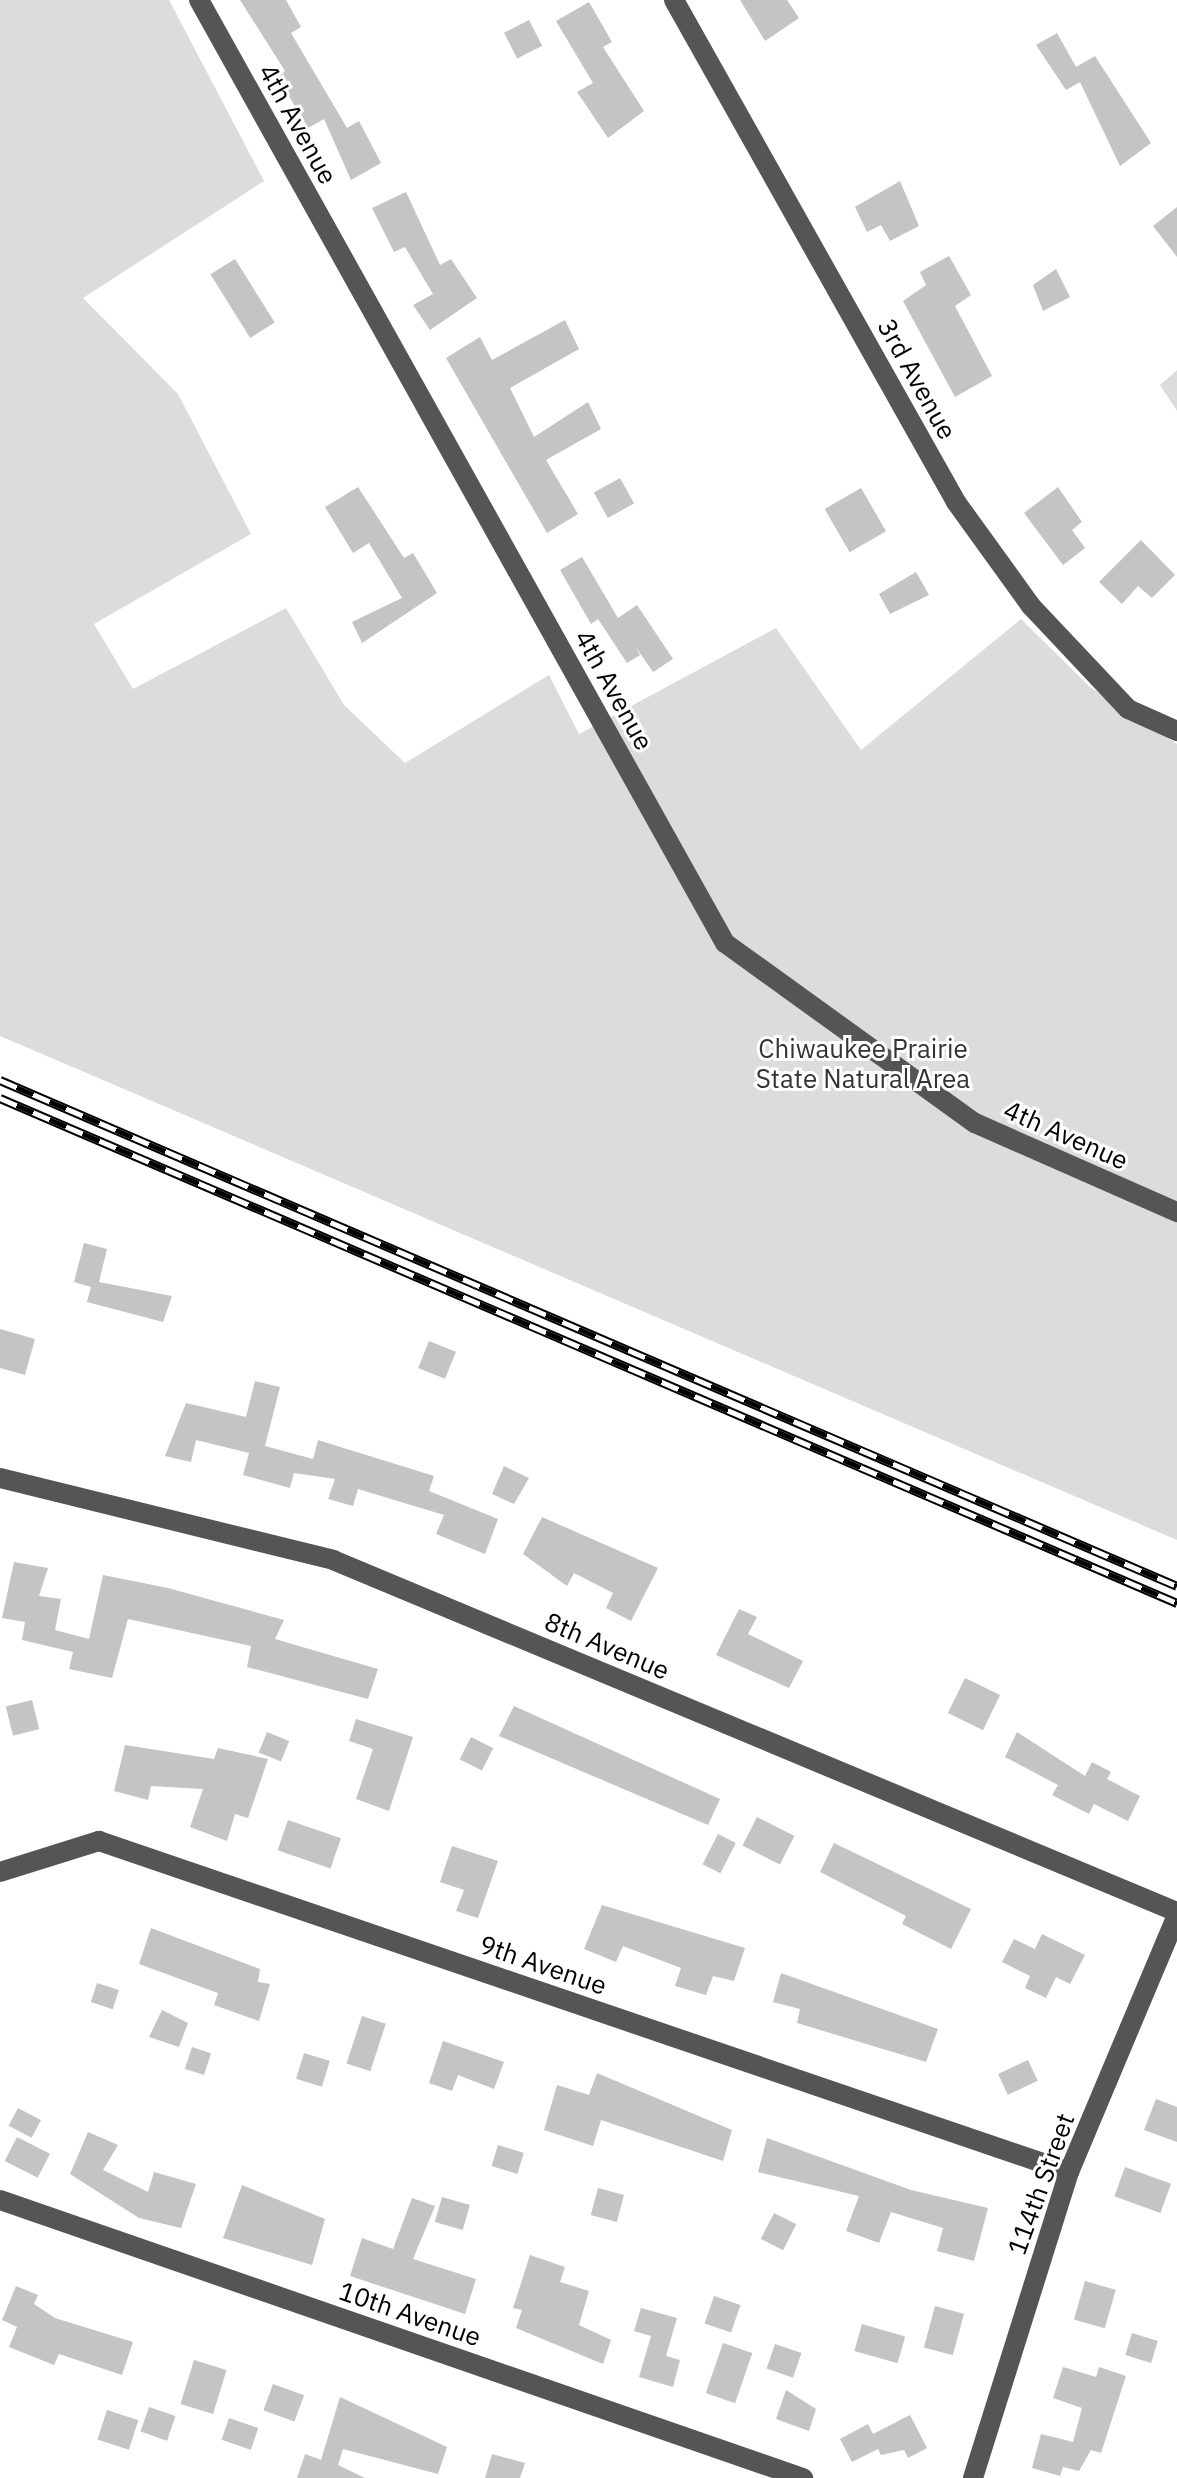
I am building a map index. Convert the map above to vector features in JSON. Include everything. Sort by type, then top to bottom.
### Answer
[{"type":"street","name":"4th Avenue","points":[[199,0],[725,943],[975,1123],[1177,1212]]},
{"type":"street","name":"3rd Avenue","points":[[674,0],[956,502],[1031,606],[1128,709],[1177,731]]},
{"type":"street","name":"8th Avenue","points":[[0,1478],[333,1560],[1177,1914]]},
{"type":"street","name":"9th Avenue","points":[[0,1872],[99,1841],[1069,2172]]},
{"type":"street","name":"114th Street","points":[[973,2478],[1069,2172],[1177,1914]]},
{"type":"street","name":"10th Avenue","points":[[0,2200],[803,2478]]},
{"type":"green space","name":"Chiwaukee Prairie State Natural Area","points":[[0,0],[169,0],[264,181],[83,298],[178,394],[251,534],[94,624],[133,689],[286,608],[344,705],[405,763],[549,675],[579,734],[776,628],[861,750],[1021,619],[1090,687],[1177,744],[1177,1540],[0,1036]]},
{"type":"green space","points":[[1177,370],[1177,411],[1160,385]]},
{"type":"building","points":[[240,0],[286,0],[301,27],[291,33],[347,128],[359,121],[381,163],[351,180],[324,119],[308,128],[277,76],[285,71]]},
{"type":"building","points":[[740,0],[787,0],[799,18],[765,41]]},
{"type":"building","points":[[589,2],[612,42],[603,47],[644,111],[608,138],[577,92],[593,83],[556,21]]},
{"type":"building","points":[[529,20],[542,46],[517,59],[504,33]]},
{"type":"building","points":[[1057,33],[1076,67],[1095,56],[1151,143],[1120,166],[1080,82],[1066,90],[1036,45]]},
{"type":"building","points":[[900,181],[919,226],[890,241],[881,225],[867,232],[855,207]]},
{"type":"building","points":[[406,192],[440,265],[451,259],[477,298],[430,330],[413,305],[433,294],[405,247],[394,252],[372,208]]},
{"type":"building","points":[[1177,207],[1177,257],[1153,226]]},
{"type":"building","points":[[949,256],[971,295],[955,306],[992,376],[955,397],[903,301],[926,285],[920,272]]},
{"type":"building","points":[[235,259],[275,323],[250,338],[210,274]]},
{"type":"building","points":[[1056,269],[1070,297],[1043,311],[1033,285]]},
{"type":"building","points":[[565,320],[579,349],[510,388],[534,437],[588,402],[601,429],[546,460],[578,514],[547,533],[446,358],[480,337],[492,360]]},
{"type":"building","points":[[620,478],[634,503],[608,518],[594,493]]},
{"type":"building","points":[[358,487],[404,558],[413,553],[437,593],[362,643],[352,622],[402,598],[369,543],[353,553],[325,507]]},
{"type":"building","points":[[1058,487],[1082,522],[1072,530],[1085,548],[1063,565],[1024,513]]},
{"type":"building","points":[[861,488],[886,531],[850,552],[825,509]]},
{"type":"building","points":[[1141,540],[1175,575],[1152,598],[1138,586],[1122,604],[1099,582]]},
{"type":"building","points":[[582,557],[618,618],[637,605],[673,659],[653,672],[635,646],[640,655],[627,663],[598,619],[591,624],[560,570]]},
{"type":"building","points":[[916,572],[929,595],[890,614],[879,594]]},
{"type":"building","points":[[84,1243],[107,1249],[99,1282],[172,1296],[163,1322],[87,1302],[91,1287],[74,1282]]},
{"type":"building","points":[[0,1329],[35,1339],[25,1375],[0,1368]]},
{"type":"building","points":[[429,1341],[456,1352],[445,1379],[418,1368]]},
{"type":"building","points":[[255,1381],[280,1387],[265,1446],[313,1459],[318,1440],[434,1476],[429,1491],[498,1519],[485,1554],[436,1534],[444,1515],[358,1489],[353,1506],[328,1499],[335,1479],[294,1473],[290,1488],[243,1475],[249,1453],[196,1440],[191,1462],[165,1456],[186,1403],[246,1417]]},
{"type":"building","points":[[504,1466],[529,1478],[514,1504],[492,1494]]},
{"type":"building","points":[[542,1517],[658,1568],[631,1621],[606,1608],[613,1593],[574,1573],[567,1586],[523,1554]]},
{"type":"building","points":[[14,1562],[48,1568],[39,1596],[61,1599],[55,1630],[89,1639],[103,1575],[168,1588],[284,1620],[275,1639],[378,1669],[368,1699],[247,1667],[251,1646],[128,1619],[112,1678],[69,1669],[73,1652],[22,1640],[25,1622],[2,1618]]},
{"type":"building","points":[[739,1609],[757,1617],[748,1634],[803,1661],[789,1688],[716,1655]]},
{"type":"building","points":[[965,1678],[1000,1695],[983,1730],[948,1713]]},
{"type":"building","points":[[32,1700],[39,1729],[13,1736],[6,1707]]},
{"type":"building","points":[[514,1706],[720,1799],[708,1825],[499,1736]]},
{"type":"building","points":[[356,1719],[413,1737],[389,1811],[356,1799],[373,1749],[349,1741]]},
{"type":"building","points":[[267,1732],[289,1741],[281,1761],[259,1752]]},
{"type":"building","points":[[1017,1732],[1085,1776],[1092,1762],[1111,1772],[1107,1779],[1140,1796],[1128,1821],[1094,1804],[1089,1814],[1052,1795],[1058,1785],[1005,1757]]},
{"type":"building","points":[[471,1737],[493,1748],[482,1771],[460,1759]]},
{"type":"building","points":[[125,1745],[214,1759],[218,1748],[268,1759],[248,1818],[235,1814],[227,1841],[190,1827],[203,1789],[151,1786],[148,1800],[114,1791]]},
{"type":"building","points":[[757,1817],[794,1836],[780,1865],[742,1846]]},
{"type":"building","points":[[288,1820],[341,1838],[331,1868],[278,1850]]},
{"type":"building","points":[[718,1834],[736,1843],[720,1873],[703,1864]]},
{"type":"building","points":[[834,1843],[971,1909],[951,1949],[902,1924],[906,1916],[820,1872]]},
{"type":"building","points":[[452,1846],[498,1861],[478,1918],[456,1911],[464,1890],[440,1882]]},
{"type":"building","points":[[602,1905],[745,1948],[734,1981],[713,1976],[706,1995],[675,1986],[681,1968],[623,1946],[616,1962],[584,1949]]},
{"type":"building","points":[[151,1928],[260,1969],[258,1982],[270,1984],[259,2021],[214,2005],[218,1993],[139,1964]]},
{"type":"building","points":[[1042,1934],[1085,1955],[1070,1984],[1056,1977],[1046,1998],[1025,1988],[1030,1976],[1002,1962],[1014,1939],[1035,1949]]},
{"type":"building","points":[[781,1973],[938,2029],[926,2062],[797,2023],[800,2009],[773,2002]]},
{"type":"building","points":[[97,1983],[119,1990],[113,2009],[91,2002]]},
{"type":"building","points":[[162,2010],[188,2023],[179,2047],[149,2037]]},
{"type":"building","points":[[362,2016],[386,2024],[370,2071],[347,2064]]},
{"type":"building","points":[[443,2041],[504,2062],[494,2089],[458,2075],[452,2091],[429,2083]]},
{"type":"building","points":[[192,2047],[211,2053],[204,2075],[185,2069]]},
{"type":"building","points":[[304,2053],[330,2061],[322,2087],[296,2079]]},
{"type":"building","points":[[1028,2060],[1038,2081],[1008,2095],[998,2074]]},
{"type":"building","points":[[597,2073],[732,2130],[723,2161],[601,2120],[593,2146],[544,2130],[557,2085],[589,2095]]},
{"type":"building","points":[[1156,2099],[1177,2107],[1177,2142],[1144,2130]]},
{"type":"building","points":[[18,2108],[41,2120],[32,2138],[9,2126]]},
{"type":"building","points":[[88,2132],[118,2145],[103,2170],[148,2192],[154,2172],[196,2184],[181,2228],[139,2218],[70,2174]]},
{"type":"building","points":[[17,2137],[50,2154],[38,2178],[5,2161]]},
{"type":"building","points":[[767,2138],[911,2190],[988,2208],[974,2261],[937,2251],[943,2228],[891,2212],[879,2243],[846,2231],[859,2196],[758,2172]]},
{"type":"building","points":[[498,2145],[524,2153],[517,2174],[492,2166]]},
{"type":"building","points":[[1125,2167],[1171,2184],[1160,2213],[1114,2196]]},
{"type":"building","points":[[242,2185],[325,2219],[312,2265],[223,2238]]},
{"type":"building","points":[[598,2188],[624,2195],[617,2222],[591,2215]]},
{"type":"building","points":[[442,2197],[470,2205],[463,2230],[435,2222]]},
{"type":"building","points":[[412,2198],[435,2206],[413,2259],[476,2279],[465,2314],[350,2276],[362,2238],[393,2249]]},
{"type":"building","points":[[774,2213],[796,2224],[783,2250],[761,2239]]},
{"type":"building","points":[[530,2255],[565,2267],[560,2282],[589,2291],[579,2325],[611,2340],[603,2364],[516,2328],[522,2310],[513,2308]]},
{"type":"building","points":[[1085,2281],[1116,2290],[1105,2328],[1074,2319]]},
{"type":"building","points":[[16,2286],[38,2295],[34,2304],[55,2318],[133,2342],[122,2375],[59,2354],[54,2365],[9,2347],[17,2327],[2,2320]]},
{"type":"building","points":[[714,2296],[740,2305],[731,2333],[705,2323]]},
{"type":"building","points":[[935,2306],[964,2314],[953,2355],[924,2348]]},
{"type":"building","points":[[641,2308],[677,2318],[666,2356],[680,2360],[673,2387],[639,2377],[651,2336],[634,2331]]},
{"type":"building","points":[[862,2324],[905,2336],[898,2363],[854,2351]]},
{"type":"building","points":[[1132,2333],[1158,2341],[1151,2363],[1125,2355]]},
{"type":"building","points":[[723,2343],[752,2353],[735,2403],[706,2393]]},
{"type":"building","points":[[775,2344],[801,2353],[793,2378],[767,2369]]},
{"type":"building","points":[[194,2360],[227,2370],[213,2414],[181,2404]]},
{"type":"building","points":[[1063,2367],[1096,2377],[1099,2367],[1126,2376],[1101,2453],[1091,2450],[1079,2471],[1063,2467],[1060,2476],[1032,2468],[1041,2434],[1073,2442],[1082,2408],[1053,2398]]},
{"type":"building","points":[[273,2384],[304,2395],[294,2422],[263,2410]]},
{"type":"building","points":[[786,2390],[816,2409],[809,2431],[776,2419]]},
{"type":"building","points":[[340,2397],[447,2447],[438,2474],[343,2449],[338,2465],[365,2478],[297,2478],[305,2454],[321,2460]]},
{"type":"building","points":[[149,2407],[175,2416],[167,2441],[141,2432]]},
{"type":"building","points":[[107,2410],[138,2420],[129,2450],[97,2439]]},
{"type":"building","points":[[910,2415],[927,2448],[908,2458],[904,2450],[881,2455],[878,2449],[852,2462],[840,2439],[868,2424],[873,2434]]},
{"type":"building","points":[[229,2418],[258,2428],[251,2450],[222,2440]]},
{"type":"building","points":[[492,2454],[525,2463],[520,2478],[485,2478]]},
{"type":"railway","points":[[0,1080],[1177,1586]]},
{"type":"railway","points":[[0,1098],[1177,1603]]}]
